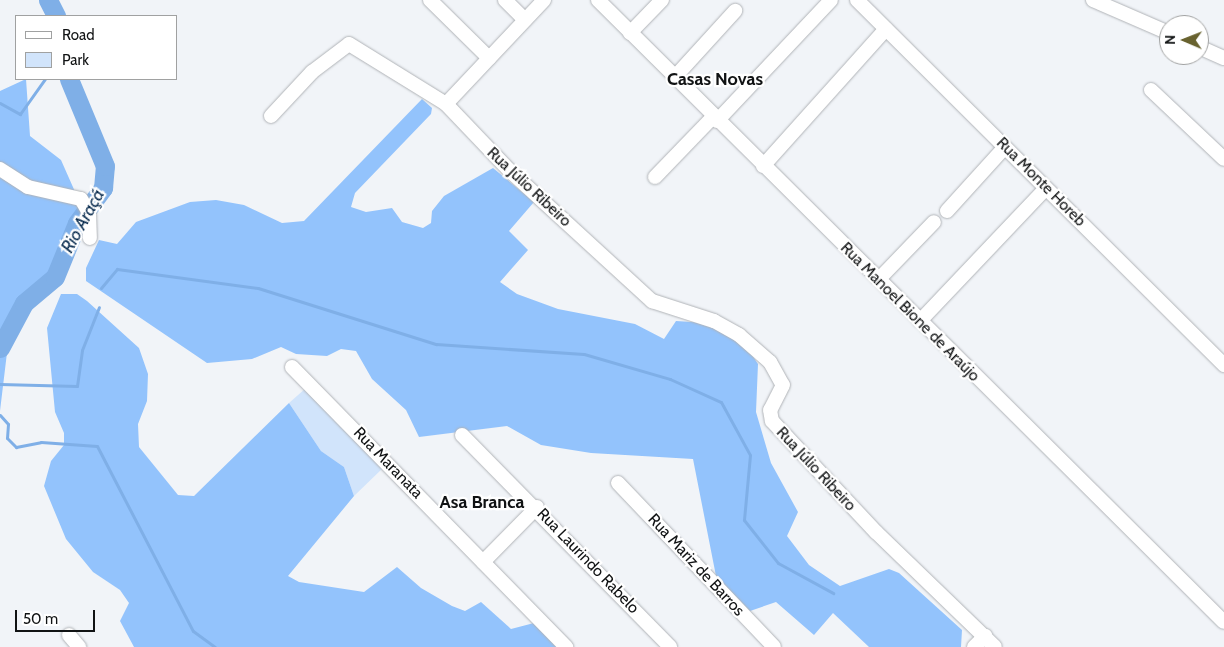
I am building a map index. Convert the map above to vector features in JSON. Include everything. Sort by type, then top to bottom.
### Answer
[{"type":"street","points":[[430,0],[489,58]]},
{"type":"street","points":[[505,0],[525,20]]},
{"type":"street","points":[[271,116],[312,72],[348,44],[446,104],[544,0]]},
{"type":"street","name":"Rua Manoel Bione de Araújo","points":[[598,0],[715,119],[1224,622]]},
{"type":"street","points":[[630,33],[662,0]]},
{"type":"street","points":[[655,177],[715,119],[831,0]]},
{"type":"street","name":"Rua Monte Horeb","points":[[857,0],[1224,365]]},
{"type":"street","points":[[1093,0],[1159,29]]},
{"type":"street","points":[[674,78],[735,11]]},
{"type":"street","points":[[763,166],[886,29]]},
{"type":"street","points":[[1209,51],[1224,58]]},
{"type":"street","points":[[1151,90],[1224,159]]},
{"type":"street","name":"Rua Júlio Ribeiro","points":[[446,104],[516,177],[652,301],[714,321],[739,335],[770,362],[783,385],[770,410],[772,421],[883,539],[995,647]]},
{"type":"street","points":[[946,210],[1005,147]]},
{"type":"street","points":[[0,169],[18,182],[56,193],[87,208],[90,238]]},
{"type":"street","points":[[920,321],[1046,188]]},
{"type":"street","points":[[879,279],[934,222]]},
{"type":"street","name":"Rua Maranata","points":[[292,367],[566,647]]},
{"type":"street","name":"Rua Laurindo Rabelo","points":[[462,436],[537,508],[670,647]]},
{"type":"street","name":"Rua Mariz de Barros","points":[[618,483],[774,647]]},
{"type":"street","points":[[483,562],[537,508]]},
{"type":"street","points":[[69,635],[79,647]]},
{"type":"street","points":[[974,647],[985,636]]},
{"type":"green space","points":[[306,388],[383,468],[354,496],[344,467],[321,451],[289,403]]},
{"type":"shaded area","points":[[26,80],[30,136],[61,160],[80,203],[61,274],[9,336],[0,411],[0,91]]},
{"type":"shaded area","points":[[422,99],[432,108],[431,114],[355,193],[351,207],[366,212],[392,208],[402,222],[423,228],[431,223],[432,211],[444,196],[493,168],[534,202],[509,231],[528,250],[500,282],[517,294],[558,309],[635,324],[664,339],[676,321],[707,323],[728,334],[748,349],[758,364],[756,412],[771,463],[798,512],[787,536],[809,565],[840,586],[889,569],[899,573],[962,630],[961,647],[869,647],[833,613],[814,635],[776,602],[750,611],[716,576],[693,459],[591,453],[541,445],[507,426],[419,437],[406,410],[372,379],[356,351],[341,349],[327,356],[296,354],[281,347],[252,359],[207,363],[86,281],[86,268],[99,240],[117,244],[136,222],[190,202],[216,200],[244,205],[282,223],[304,221]]},
{"type":"shaded area","points":[[61,294],[77,294],[139,348],[148,374],[147,401],[138,424],[139,447],[178,495],[194,496],[289,403],[321,451],[344,467],[354,496],[288,576],[299,582],[364,592],[397,567],[421,588],[452,606],[465,611],[481,602],[511,629],[534,623],[559,647],[134,647],[120,621],[129,603],[120,590],[93,572],[66,539],[44,486],[51,461],[64,445],[64,433],[55,412],[47,328]]},
{"type":"waterway","name":"Rio Araçá","points":[[48,0],[56,15]]},
{"type":"waterway","points":[[0,103],[20,114],[44,80]]},
{"type":"waterway","name":"Rio Araçá","points":[[0,348],[24,303],[55,277],[77,223],[103,188],[105,166],[69,80]]},
{"type":"waterway","points":[[101,288],[117,269],[258,288],[436,344],[584,354],[670,379],[721,402],[750,455],[744,520],[778,563],[833,593]]},
{"type":"waterway","points":[[0,384],[77,386],[82,350],[99,307]]},
{"type":"waterway","points":[[0,415],[8,424],[7,438],[16,447],[41,442],[97,446],[193,631],[215,647]]},
{"type":"district","name":"Casas Novas","points":[[715,79]]},
{"type":"district","name":"Asa Branca","points":[[482,502]]}]
